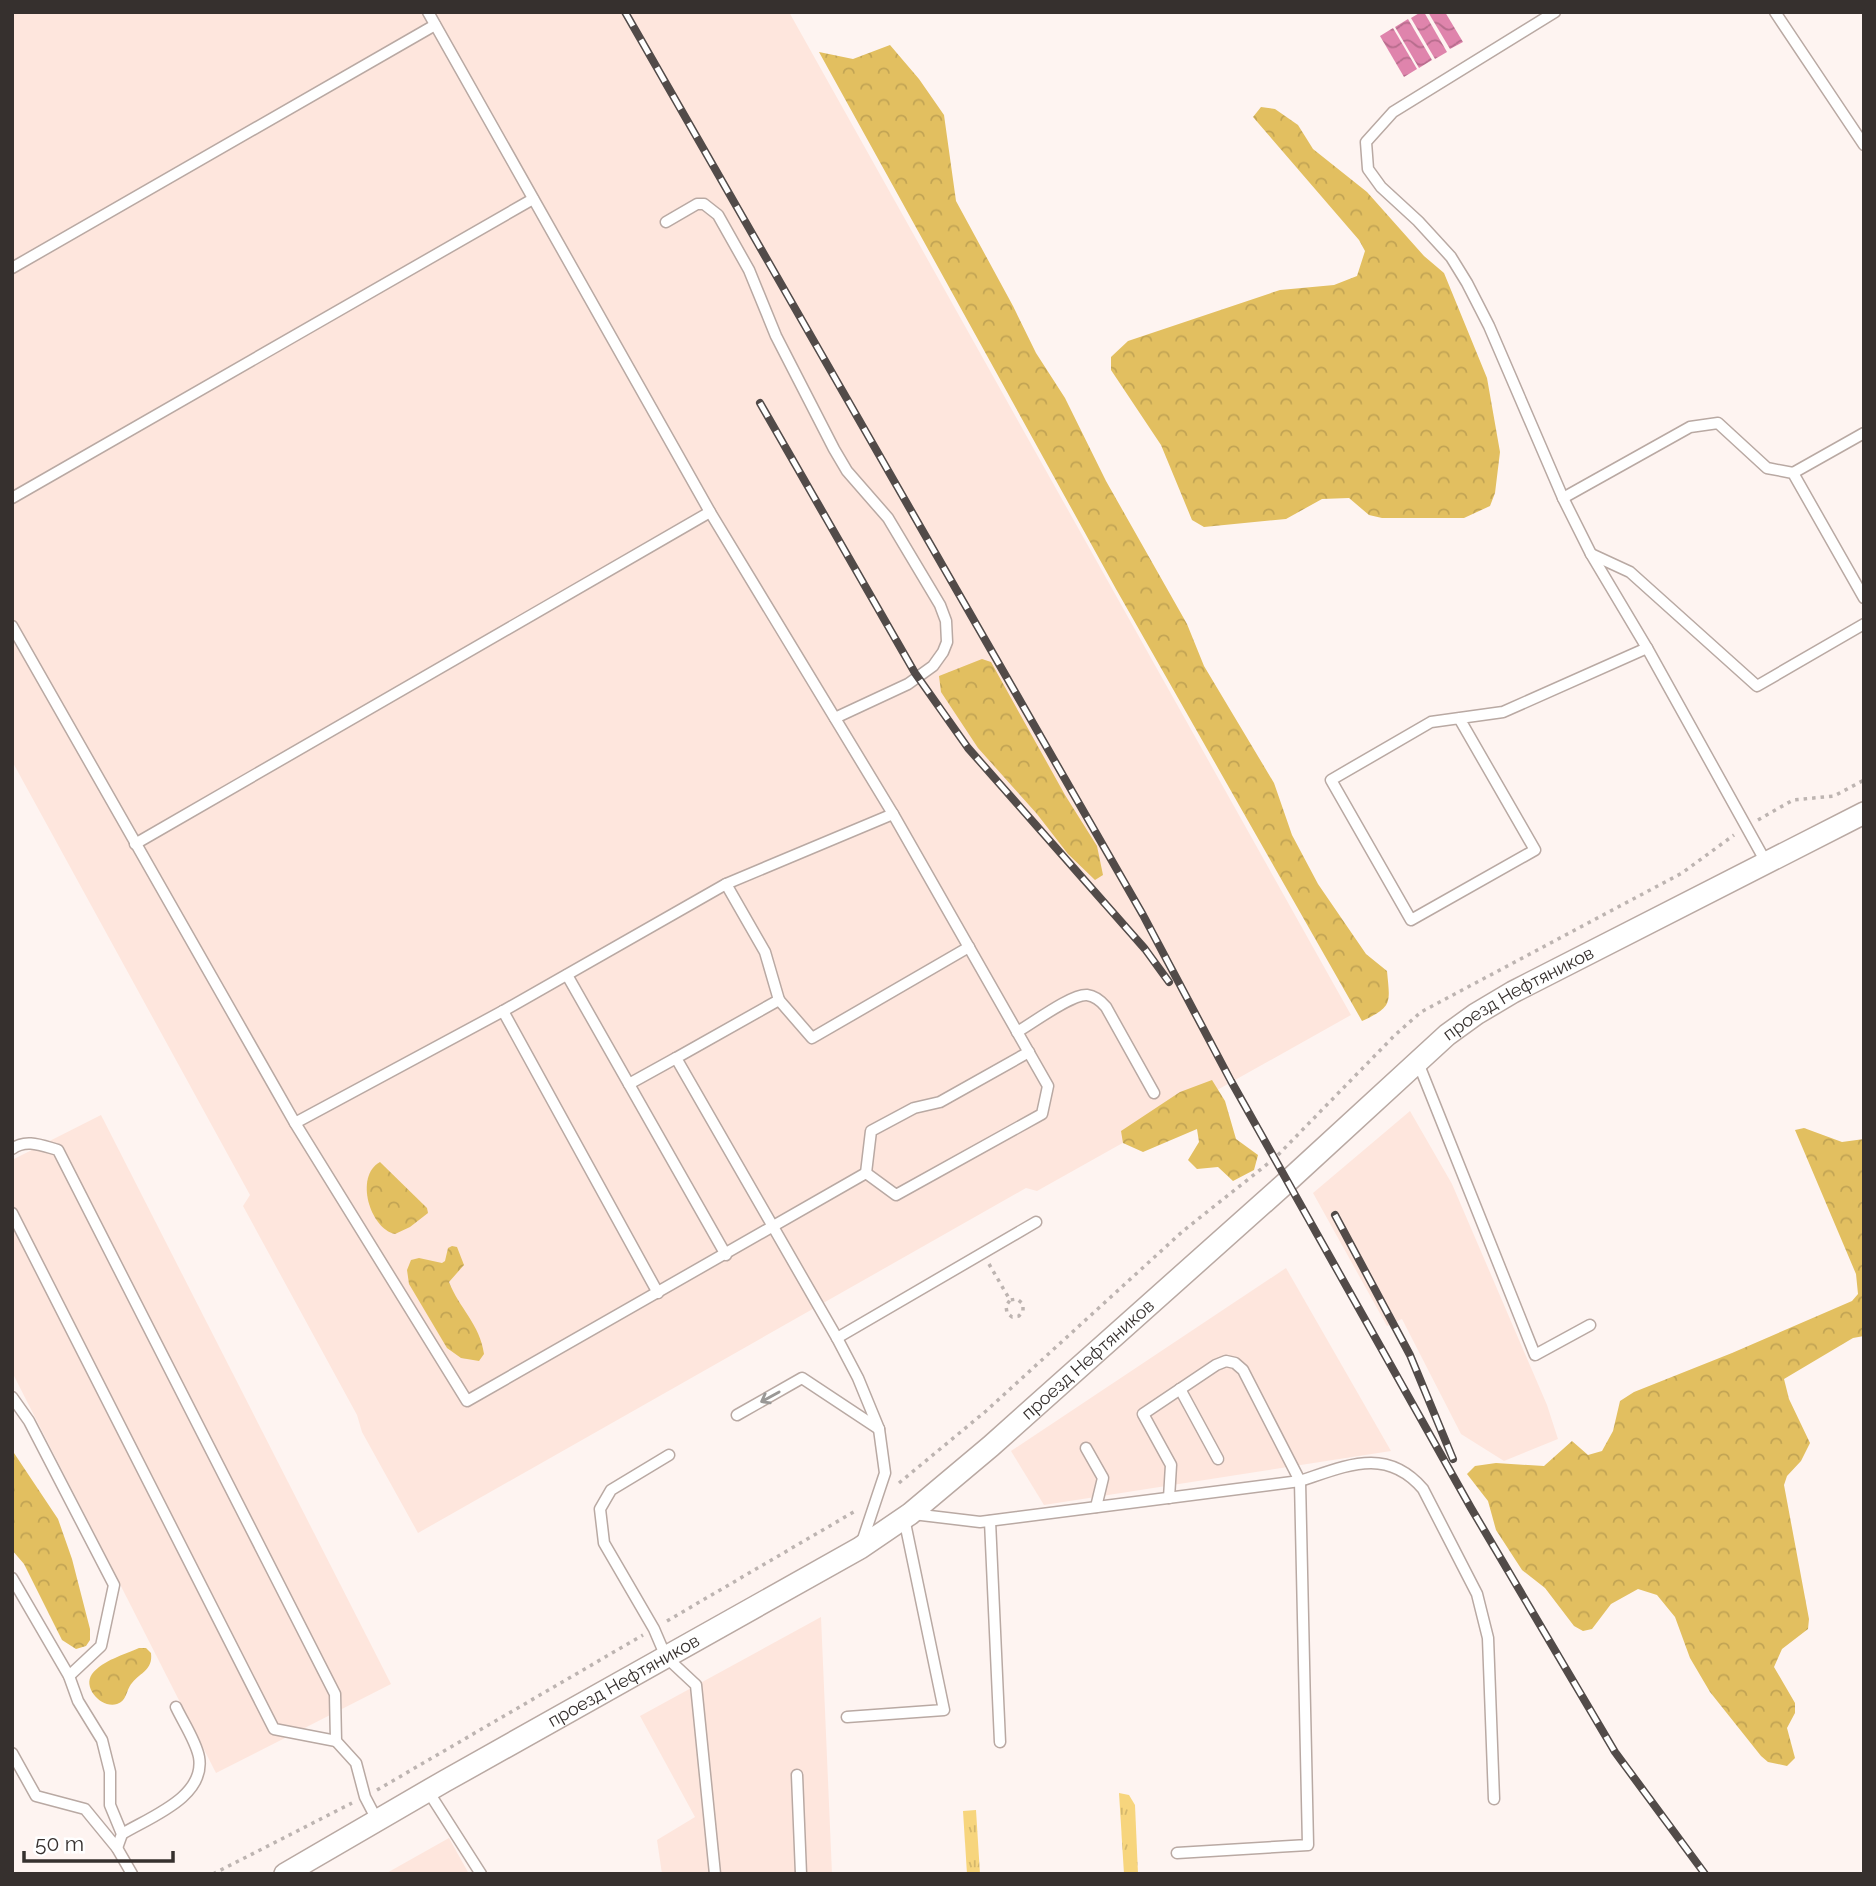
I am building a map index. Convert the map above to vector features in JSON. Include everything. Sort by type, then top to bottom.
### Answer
[{"type":"street","name":"проезд Нефтяников","points":[[285,1874],[860,1548],[907,1516],[990,1446],[1288,1181],[1417,1060],[1476,1014],[1513,992],[1864,813]]},
{"type":"lane","points":[[428,12],[710,512],[893,814],[1048,1086],[1042,1114],[896,1195],[866,1173]]},
{"type":"lane","points":[[1555,12],[1394,112],[1366,142],[1368,169],[1381,187],[1418,221],[1451,257],[1467,283],[1489,326],[1563,498],[1591,554],[1647,648],[1767,864]]},
{"type":"lane","points":[[1775,12],[1864,145]]},
{"type":"lane","points":[[12,268],[435,25]]},
{"type":"lane","points":[[12,498],[533,199]]},
{"type":"lane","points":[[666,222],[696,204],[704,204],[718,215],[749,270],[776,336],[834,449],[847,471],[888,518],[940,605],[946,621],[947,642],[933,666],[908,684],[835,718]]},
{"type":"lane","points":[[1563,498],[1690,427],[1718,423],[1767,468],[1793,473],[1864,433]]},
{"type":"lane","points":[[1793,473],[1864,598]]},
{"type":"lane","points":[[135,844],[710,512]]},
{"type":"lane","points":[[1591,554],[1630,572],[1757,686],[1864,624]]},
{"type":"lane","points":[[12,626],[295,1123],[467,1401],[866,1173]]},
{"type":"lane","points":[[1459,718],[1535,850],[1411,920],[1331,780],[1431,722],[1459,718],[1503,712],[1647,648]]},
{"type":"lane","points":[[295,1123],[503,1011],[726,884],[893,814]]},
{"type":"lane","points":[[726,884],[765,952],[779,1000],[812,1038],[969,947]]},
{"type":"lane","points":[[567,975],[726,1255]]},
{"type":"lane","points":[[1017,1032],[1077,996],[1093,996],[1106,1007],[1154,1093]]},
{"type":"lane","points":[[629,1084],[779,1000]]},
{"type":"lane","points":[[503,1011],[659,1293]]},
{"type":"lane","points":[[866,1173],[871,1131],[914,1108],[940,1102],[1029,1052]]},
{"type":"lane","points":[[676,1058],[837,1338],[858,1378],[879,1429],[885,1473],[860,1548]]},
{"type":"lane","points":[[1417,1060],[1535,1355],[1590,1325]]},
{"type":"lane","points":[[14,1144],[34,1143],[58,1150],[335,1694],[337,1741]]},
{"type":"lane","points":[[12,1213],[274,1728],[337,1741],[356,1763],[365,1797],[377,1820]]},
{"type":"lane","points":[[837,1338],[1035,1222]]},
{"type":"lane","points":[[1169,1498],[1171,1465],[1143,1414],[1216,1365],[1226,1360],[1235,1363],[1243,1370],[1300,1481],[1308,1845],[1177,1853]]},
{"type":"lane","points":[[737,1415],[803,1378],[879,1429]]},
{"type":"lane","points":[[1180,1390],[1217,1460]]},
{"type":"lane","points":[[12,1397],[29,1421],[114,1584],[101,1646],[69,1676]]},
{"type":"lane","points":[[1086,1448],[1103,1478],[1096,1507]]},
{"type":"lane","points":[[669,1455],[611,1490],[600,1510],[604,1543],[654,1629],[666,1657],[696,1685],[715,1874]]},
{"type":"lane","points":[[847,1717],[944,1710],[907,1516],[990,1521],[1300,1481],[1345,1466],[1372,1462],[1394,1466],[1411,1475],[1423,1489],[1477,1594],[1488,1638],[1494,1799]]},
{"type":"lane","points":[[990,1521],[1000,1742]]},
{"type":"lane","points":[[12,1578],[69,1676],[78,1701],[102,1740],[110,1772],[110,1805],[122,1834]]},
{"type":"lane","points":[[117,1848],[122,1834],[179,1800],[193,1786],[199,1770],[199,1756],[176,1707]]},
{"type":"lane","points":[[12,1753],[36,1796],[85,1809],[117,1848],[132,1874]]},
{"type":"lane","points":[[797,1775],[801,1874]]},
{"type":"lane","points":[[428,1791],[481,1874]]},
{"type":"path","points":[[213,1874],[365,1797],[876,1499],[943,1447],[1183,1231],[1275,1158],[1395,1035],[1421,1012],[1682,873],[1746,826],[1793,800],[1834,796],[1864,780]]},
{"type":"path","points":[[983,1253],[1010,1300]]},
{"type":"path","points":[[1017,1299],[1023,1304],[1023,1311],[1019,1316],[1012,1317],[1007,1313],[1006,1306],[1010,1300],[1017,1299]]},
{"type":"shaded area","points":[[12,12],[789,12],[1351,1015],[1037,1191],[1026,1188],[418,1533],[243,1206],[250,1195],[12,761]]},
{"type":"shaded area","points":[[1410,1111],[1452,1184],[1547,1405],[1558,1439],[1504,1461],[1461,1434],[1402,1319],[1387,1326],[1313,1193]]},
{"type":"shaded area","points":[[101,1115],[391,1684],[216,1773],[12,1372],[12,1160]]},
{"type":"shaded area","points":[[1286,1268],[1391,1451],[1044,1505],[1011,1451]]},
{"type":"shaded area","points":[[821,1617],[832,1874],[662,1874],[657,1840],[695,1817],[640,1716]]},
{"type":"shaded area","points":[[449,1838],[469,1874],[385,1874]]},
{"type":"green space","points":[[890,45],[919,79],[944,115],[956,201],[1036,353],[1065,398],[1106,481],[1187,624],[1204,666],[1274,783],[1292,835],[1318,884],[1366,954],[1387,971],[1387,1003],[1379,1012],[1362,1021],[1116,589],[819,52],[853,59]]},
{"type":"green space","points":[[1261,107],[1275,109],[1298,125],[1313,149],[1367,192],[1424,256],[1444,273],[1487,378],[1500,452],[1495,493],[1490,506],[1464,518],[1382,518],[1369,515],[1349,498],[1322,499],[1286,519],[1204,527],[1192,520],[1161,445],[1111,370],[1111,357],[1128,341],[1280,290],[1334,285],[1357,276],[1365,251],[1359,240],[1253,117]]},
{"type":"green space","points":[[982,659],[991,662],[1065,795],[1097,846],[1103,875],[1095,880],[1068,854],[1037,814],[978,748],[941,692],[939,676]]},
{"type":"green space","points":[[1212,1080],[1225,1101],[1236,1139],[1258,1155],[1254,1170],[1233,1181],[1218,1167],[1197,1169],[1188,1160],[1199,1142],[1197,1129],[1143,1152],[1123,1143],[1121,1131],[1180,1092]]},
{"type":"green space","points":[[1804,1128],[1842,1142],[1864,1139],[1864,1336],[1853,1338],[1784,1379],[1789,1399],[1810,1443],[1801,1461],[1787,1476],[1784,1485],[1809,1619],[1808,1629],[1782,1649],[1774,1667],[1795,1703],[1795,1713],[1787,1728],[1795,1758],[1787,1766],[1768,1762],[1761,1756],[1710,1692],[1690,1658],[1675,1617],[1657,1595],[1638,1589],[1611,1604],[1592,1629],[1583,1631],[1574,1626],[1545,1588],[1522,1570],[1496,1530],[1488,1501],[1467,1474],[1475,1466],[1496,1463],[1544,1466],[1572,1441],[1588,1455],[1602,1451],[1613,1431],[1620,1401],[1634,1392],[1852,1301],[1858,1294],[1856,1274],[1795,1130]]},
{"type":"green space","points":[[380,1162],[427,1208],[428,1213],[410,1227],[395,1234],[378,1223],[368,1201],[368,1178],[372,1169]]},
{"type":"green space","points":[[457,1247],[464,1265],[449,1282],[482,1343],[484,1354],[479,1361],[461,1358],[447,1348],[409,1284],[407,1270],[411,1260],[419,1258],[442,1263],[448,1248]]},
{"type":"green space","points":[[12,1450],[58,1519],[72,1559],[90,1629],[90,1640],[86,1646],[76,1649],[62,1640],[24,1564],[12,1550]]},
{"type":"green space","points":[[139,1648],[146,1648],[151,1653],[150,1663],[132,1683],[125,1698],[120,1703],[111,1705],[95,1696],[90,1685],[92,1674],[108,1661]]},
{"type":"green space","points":[[1119,1793],[1129,1795],[1135,1805],[1138,1874],[1124,1874]]},
{"type":"green space","points":[[976,1810],[980,1874],[967,1874],[963,1811]]},
{"type":"water","points":[[1424,12],[1447,52],[1435,59],[1411,18]]},
{"type":"water","points":[[1428,12],[1445,12],[1463,42],[1450,49]]},
{"type":"water","points":[[1408,19],[1432,60],[1419,68],[1395,27]]},
{"type":"water","points":[[1393,28],[1417,69],[1404,77],[1380,36]]},
{"type":"railway","points":[[625,12],[1143,915],[1231,1081],[1471,1508],[1615,1752],[1705,1874]]},
{"type":"railway","points":[[760,403],[915,673],[968,748],[1145,949],[1169,982]]},
{"type":"railway","points":[[1335,1215],[1410,1355],[1453,1459]]}]
